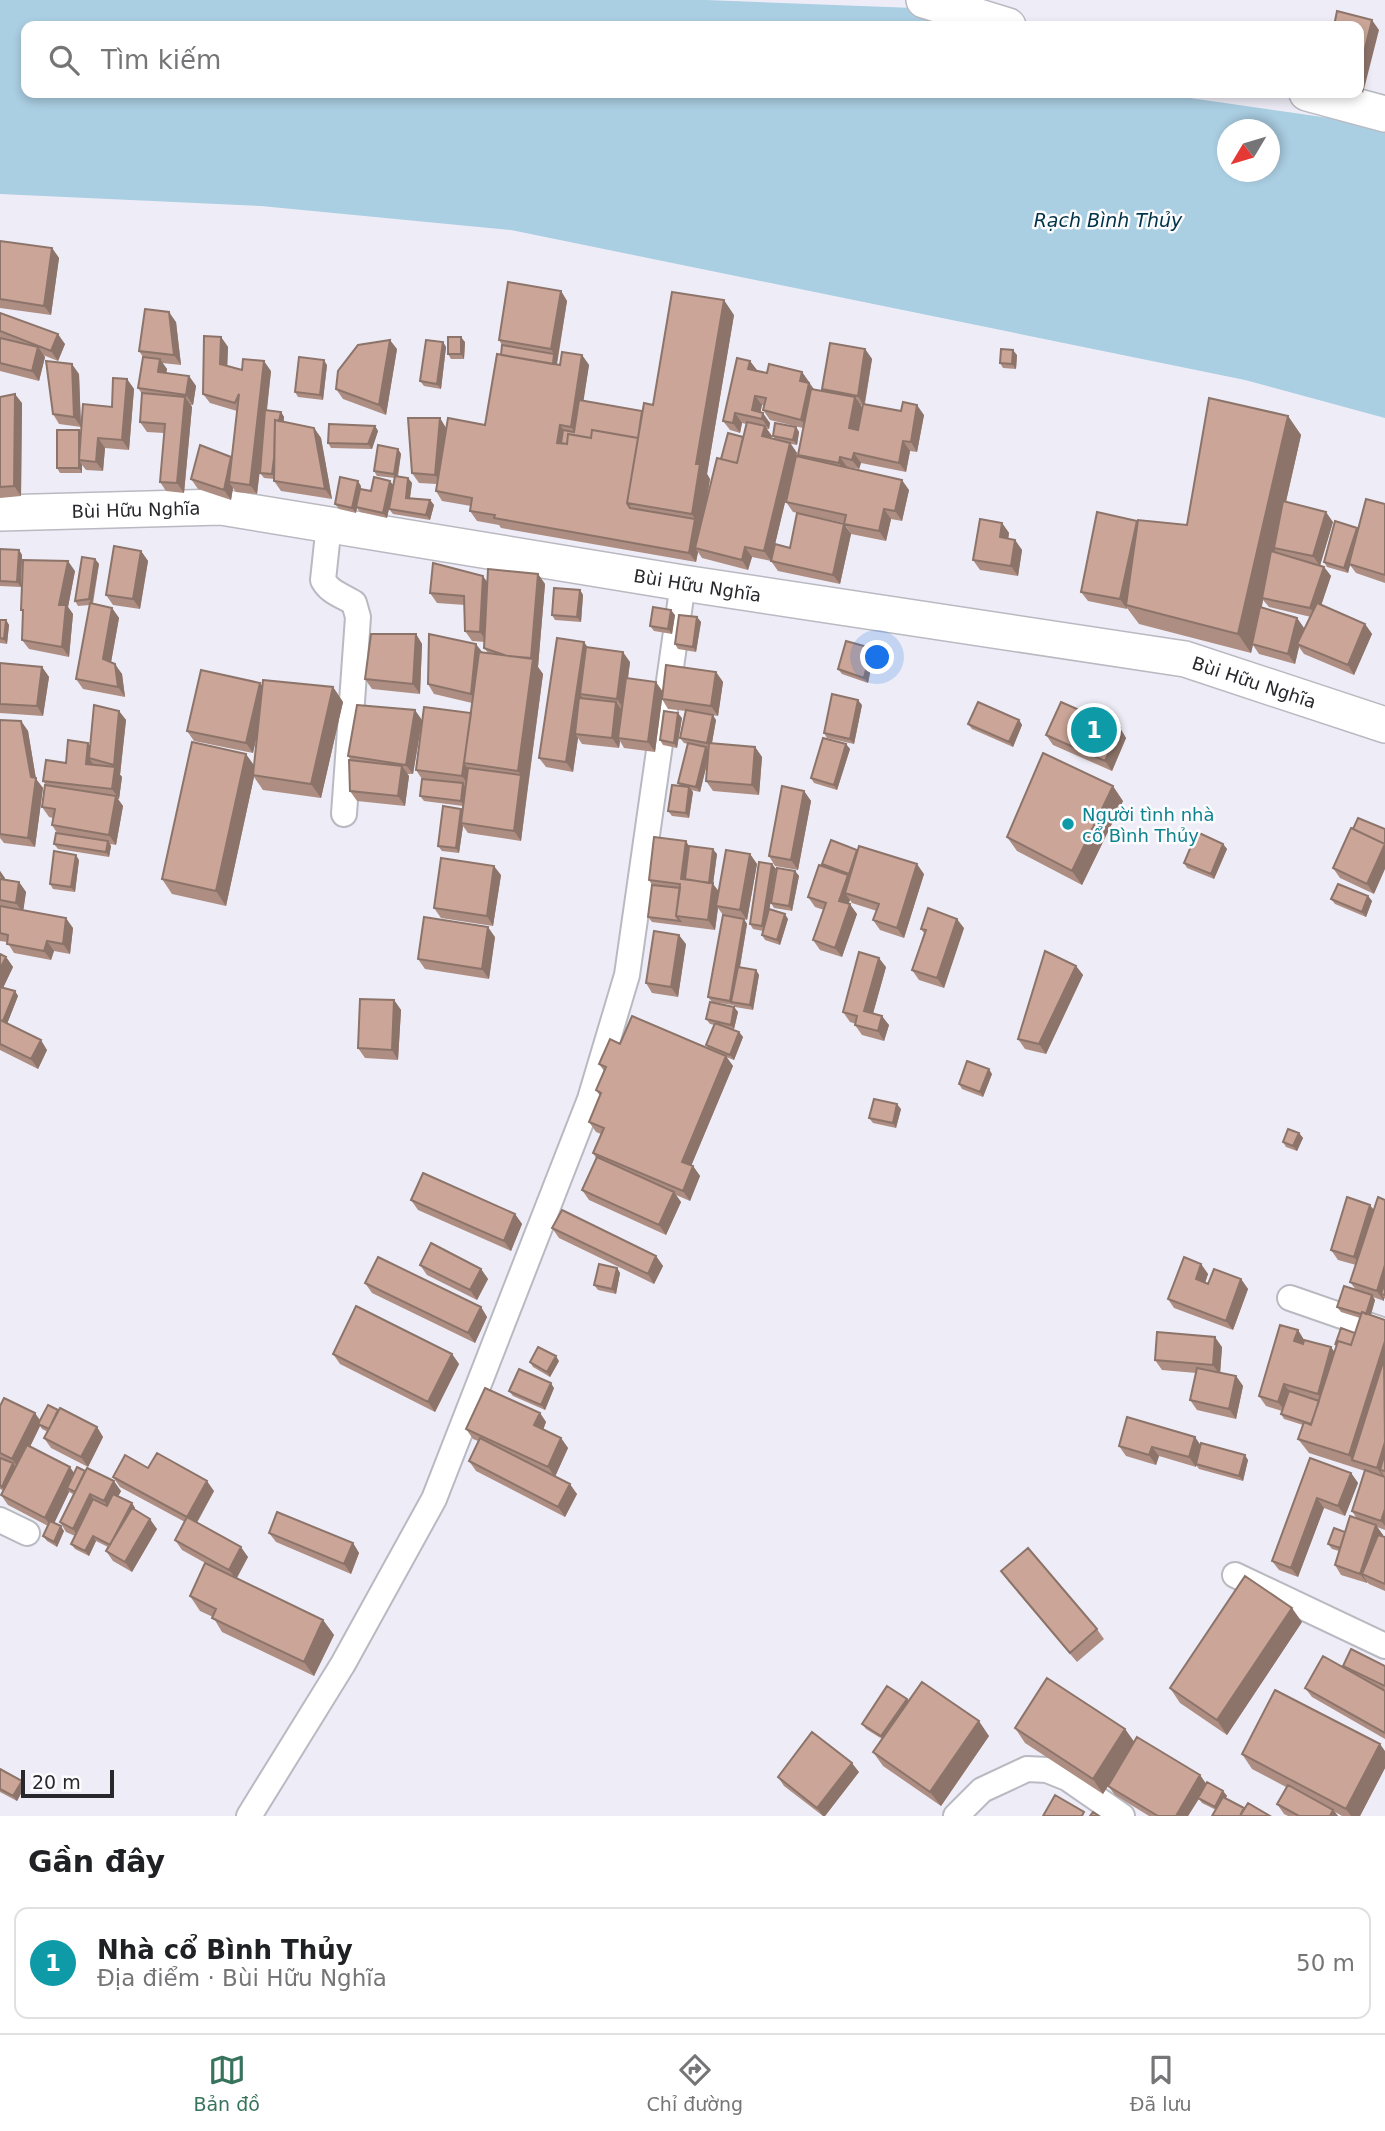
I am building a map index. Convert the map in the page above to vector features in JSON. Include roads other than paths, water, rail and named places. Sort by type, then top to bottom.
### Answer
[{"type":"street","points":[[925,0],[992,21]]},
{"type":"street","points":[[1326,98],[1385,114]]},
{"type":"street","name":"Bùi Hữu Nghĩa","points":[[0,513],[222,507],[683,583],[1185,659],[1385,725]]},
{"type":"street","points":[[330,524],[323,580],[333,593],[345,596],[354,603],[358,617],[344,814]]},
{"type":"street","points":[[249,1816],[343,1664],[434,1499],[590,1099],[627,975],[683,583]]},
{"type":"street","points":[[1290,1298],[1385,1331]]},
{"type":"street","points":[[0,1520],[27,1534]]},
{"type":"street","points":[[1235,1575],[1385,1646]]},
{"type":"street","points":[[956,1816],[982,1790],[1027,1769],[1047,1769],[1067,1778],[1122,1816]]},
{"type":"water","name":"Rạch Bình Thủy","points":[[0,0],[706,0],[914,8],[947,21],[21,21],[21,98],[1190,98],[1385,126],[1385,418],[1245,380],[511,230],[261,206],[0,194]]},
{"type":"place","name":"Nhà cổ Bình Thủy","points":[[1094,730]]},
{"type":"place","name":"Người tình nhà cổ Bình Thủy","points":[[1068,824]]}]
